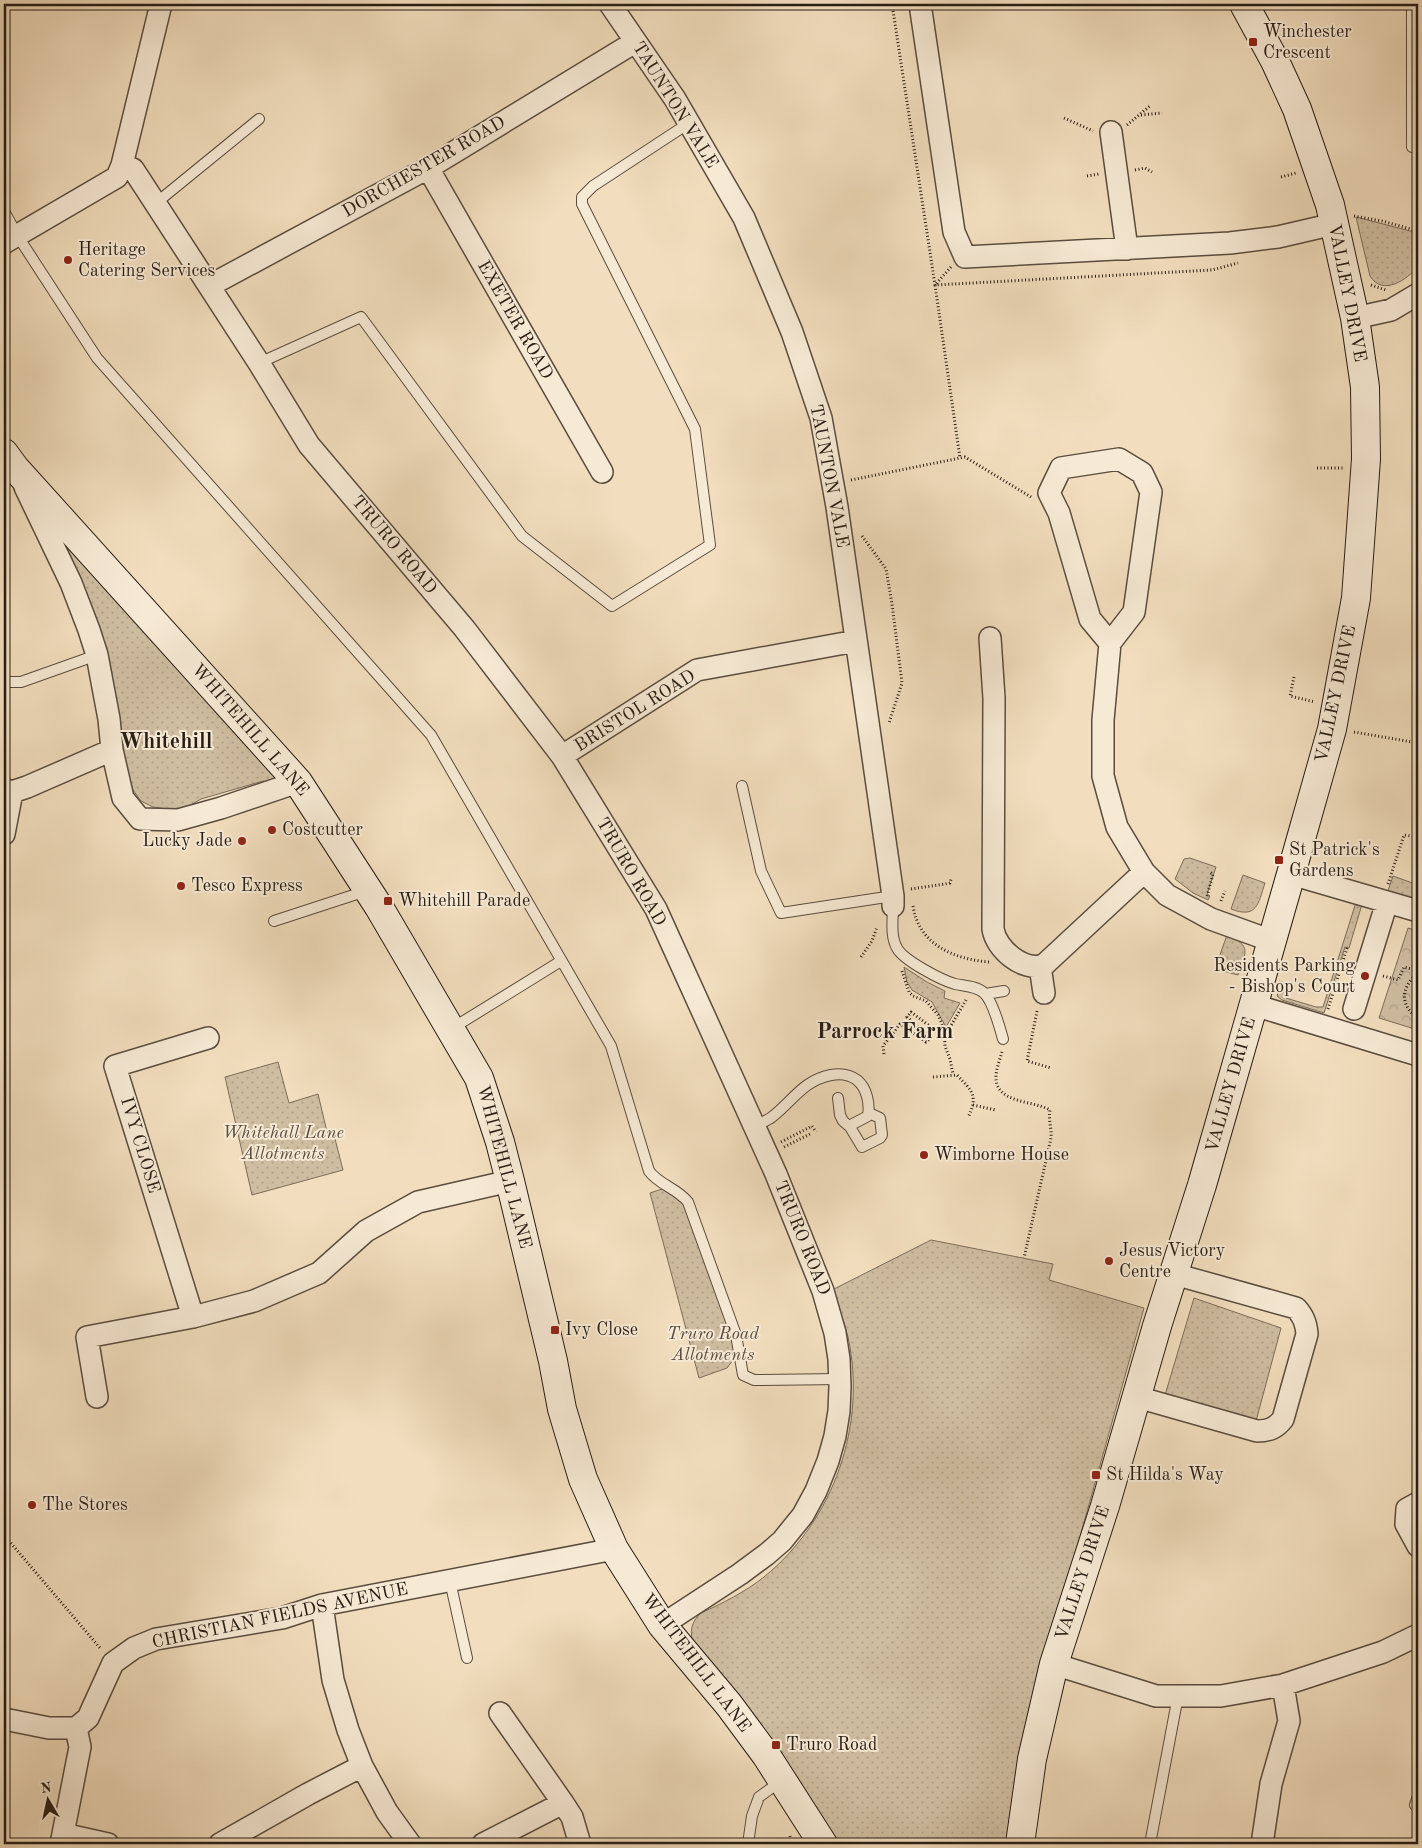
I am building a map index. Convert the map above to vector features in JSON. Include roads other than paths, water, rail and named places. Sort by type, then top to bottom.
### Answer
[{"type":"street","points":[[11,239],[115,178],[122,165],[161,4]]},
{"type":"street","name":"TAUNTON VALE","points":[[610,4],[674,99],[744,218],[792,332],[821,418],[833,484],[894,897]]},
{"type":"street","points":[[920,4],[954,232],[965,257],[1246,242],[1293,234],[1342,221]]},
{"type":"street","name":"VALLEY DRIVE","points":[[1020,1844],[1032,1759],[1054,1664],[1105,1506],[1202,1186],[1254,1005],[1332,729],[1356,598],[1366,459],[1365,386],[1342,221],[1330,205],[1297,109],[1275,61],[1244,4]]},
{"type":"street","name":"DORCHESTER ROAD","points":[[209,286],[428,168],[635,42]]},
{"type":"street","points":[[1111,132],[1127,249]]},
{"type":"street","name":"TRURO ROAD","points":[[122,165],[133,169],[156,203],[259,363],[309,445],[464,628],[562,756],[656,909],[797,1224],[825,1297],[835,1333],[840,1379],[839,1412],[830,1457],[822,1480],[802,1515],[782,1541],[740,1574],[662,1625]]},
{"type":"street","name":"EXETER ROAD","points":[[428,168],[602,472]]},
{"type":"street","points":[[1355,318],[1391,310],[1418,294]]},
{"type":"street","points":[[1110,643],[1090,619],[1059,513],[1049,493],[1061,468],[1119,459],[1142,472],[1151,492],[1134,612],[1110,643],[1103,720],[1103,776],[1117,827],[1144,872],[1167,896],[1211,919],[1272,941]]},
{"type":"street","points":[[10,460],[71,583],[97,655],[109,719],[112,750],[123,798],[140,819],[178,820],[221,808],[298,782]]},
{"type":"street","name":"WHITEHILL LANE","points":[[10,460],[298,782],[367,890],[480,1078],[510,1181],[553,1361],[562,1410],[583,1479],[614,1549],[662,1625],[728,1705],[766,1755],[823,1844]]},
{"type":"street","points":[[990,638],[994,698],[993,929],[995,936],[1025,963],[1041,1001]]},
{"type":"street","name":"BRISTOL ROAD","points":[[562,756],[697,670],[856,641]]},
{"type":"street","points":[[4,834],[8,790],[112,750]]},
{"type":"street","points":[[1025,963],[1048,962],[1144,872]]},
{"type":"street","points":[[1291,874],[1387,896],[1418,911]]},
{"type":"street","points":[[1354,1009],[1387,896]]},
{"type":"street","points":[[1254,1005],[1418,1055]]},
{"type":"street","name":"IVY CLOSE","points":[[193,1317],[116,1066],[208,1038]]},
{"type":"street","points":[[97,1398],[88,1337],[193,1317],[254,1301],[319,1273],[366,1231],[418,1202],[510,1181]]},
{"type":"street","points":[[1137,1397],[1257,1432],[1268,1431],[1277,1426],[1283,1419],[1306,1334],[1306,1323],[1303,1316],[1296,1308],[1174,1274]]},
{"type":"street","points":[[1418,1503],[1407,1509],[1406,1524],[1418,1546]]},
{"type":"street","name":"CHRISTIAN FIELDS AVENUE","points":[[76,1728],[88,1718],[113,1663],[134,1648],[156,1638],[282,1618],[322,1605],[614,1549]]},
{"type":"street","points":[[322,1605],[333,1680],[348,1730],[362,1766],[387,1812],[410,1844]]},
{"type":"street","points":[[1054,1664],[1156,1696],[1221,1696],[1283,1685],[1383,1652],[1418,1635]]},
{"type":"street","points":[[1262,1844],[1271,1784],[1289,1721],[1283,1685]]},
{"type":"street","points":[[500,1713],[563,1803],[572,1818],[580,1844]]},
{"type":"street","points":[[4,1718],[49,1728],[76,1728],[80,1747],[62,1839],[108,1844]]},
{"type":"street","points":[[220,1844],[362,1766]]},
{"type":"street","points":[[483,1844],[563,1803]]},
{"type":"lane","points":[[1412,4],[1412,147]]},
{"type":"lane","points":[[156,203],[259,119]]},
{"type":"lane","points":[[259,363],[361,317],[522,536],[612,606],[710,546],[695,429],[582,204],[582,197],[593,186],[689,123]]},
{"type":"lane","points":[[4,211],[11,239],[96,358],[431,735],[611,1046],[648,1171],[654,1178],[683,1196],[692,1211],[736,1335],[742,1375],[754,1380],[840,1379]]},
{"type":"lane","points":[[4,682],[21,682],[97,655]]},
{"type":"lane","points":[[742,786],[761,871],[781,913],[894,897],[895,940],[898,950],[913,962],[943,980],[978,989],[985,994],[995,1014],[1003,1039]]},
{"type":"lane","points":[[274,920],[367,890]]},
{"type":"lane","points":[[450,1029],[561,961]]},
{"type":"lane","points":[[985,994],[1004,991]]},
{"type":"lane","points":[[754,1126],[770,1118],[806,1085],[822,1077],[835,1074],[849,1075],[863,1085],[869,1114]]},
{"type":"lane","points":[[838,1098],[841,1117],[862,1147],[880,1138],[882,1134],[880,1118],[869,1114]]},
{"type":"lane","points":[[849,1126],[869,1114]]},
{"type":"lane","points":[[450,1581],[467,1658]]},
{"type":"lane","points":[[1150,1844],[1178,1696]]},
{"type":"lane","points":[[748,1844],[752,1816],[759,1798],[782,1780]]},
{"type":"place","name":"Winchester Crescent","points":[[1253,42]]},
{"type":"place","name":"Heritage Catering Services","points":[[68,260]]},
{"type":"place","name":"Costcutter","points":[[272,830]]},
{"type":"place","name":"Lucky Jade","points":[[242,841]]},
{"type":"place","name":"St Patrick's Gardens","points":[[1279,860]]},
{"type":"place","name":"Tesco Express","points":[[181,886]]},
{"type":"place","name":"Whitehill Parade","points":[[388,901]]},
{"type":"place","name":"Residents Parking - Bishop's Court","points":[[1365,976]]},
{"type":"place","name":"Wimborne House","points":[[924,1155]]},
{"type":"place","name":"Jesus Victory Centre","points":[[1109,1261]]},
{"type":"place","name":"Ivy Close","points":[[555,1330]]},
{"type":"place","name":"St Hilda's Way","points":[[1096,1475]]},
{"type":"place","name":"The Stores","points":[[32,1505]]},
{"type":"place","name":"Truro Road","points":[[776,1745]]},
{"type":"district","name":"Whitehill","points":[[166,742]]},
{"type":"district","name":"Parrock Farm","points":[[885,1032]]},
{"type":"park label","name":"Whitehall Lane Allotments","points":[[283,1143]]},
{"type":"park label","name":"Truro Road Allotments","points":[[713,1344]]}]
